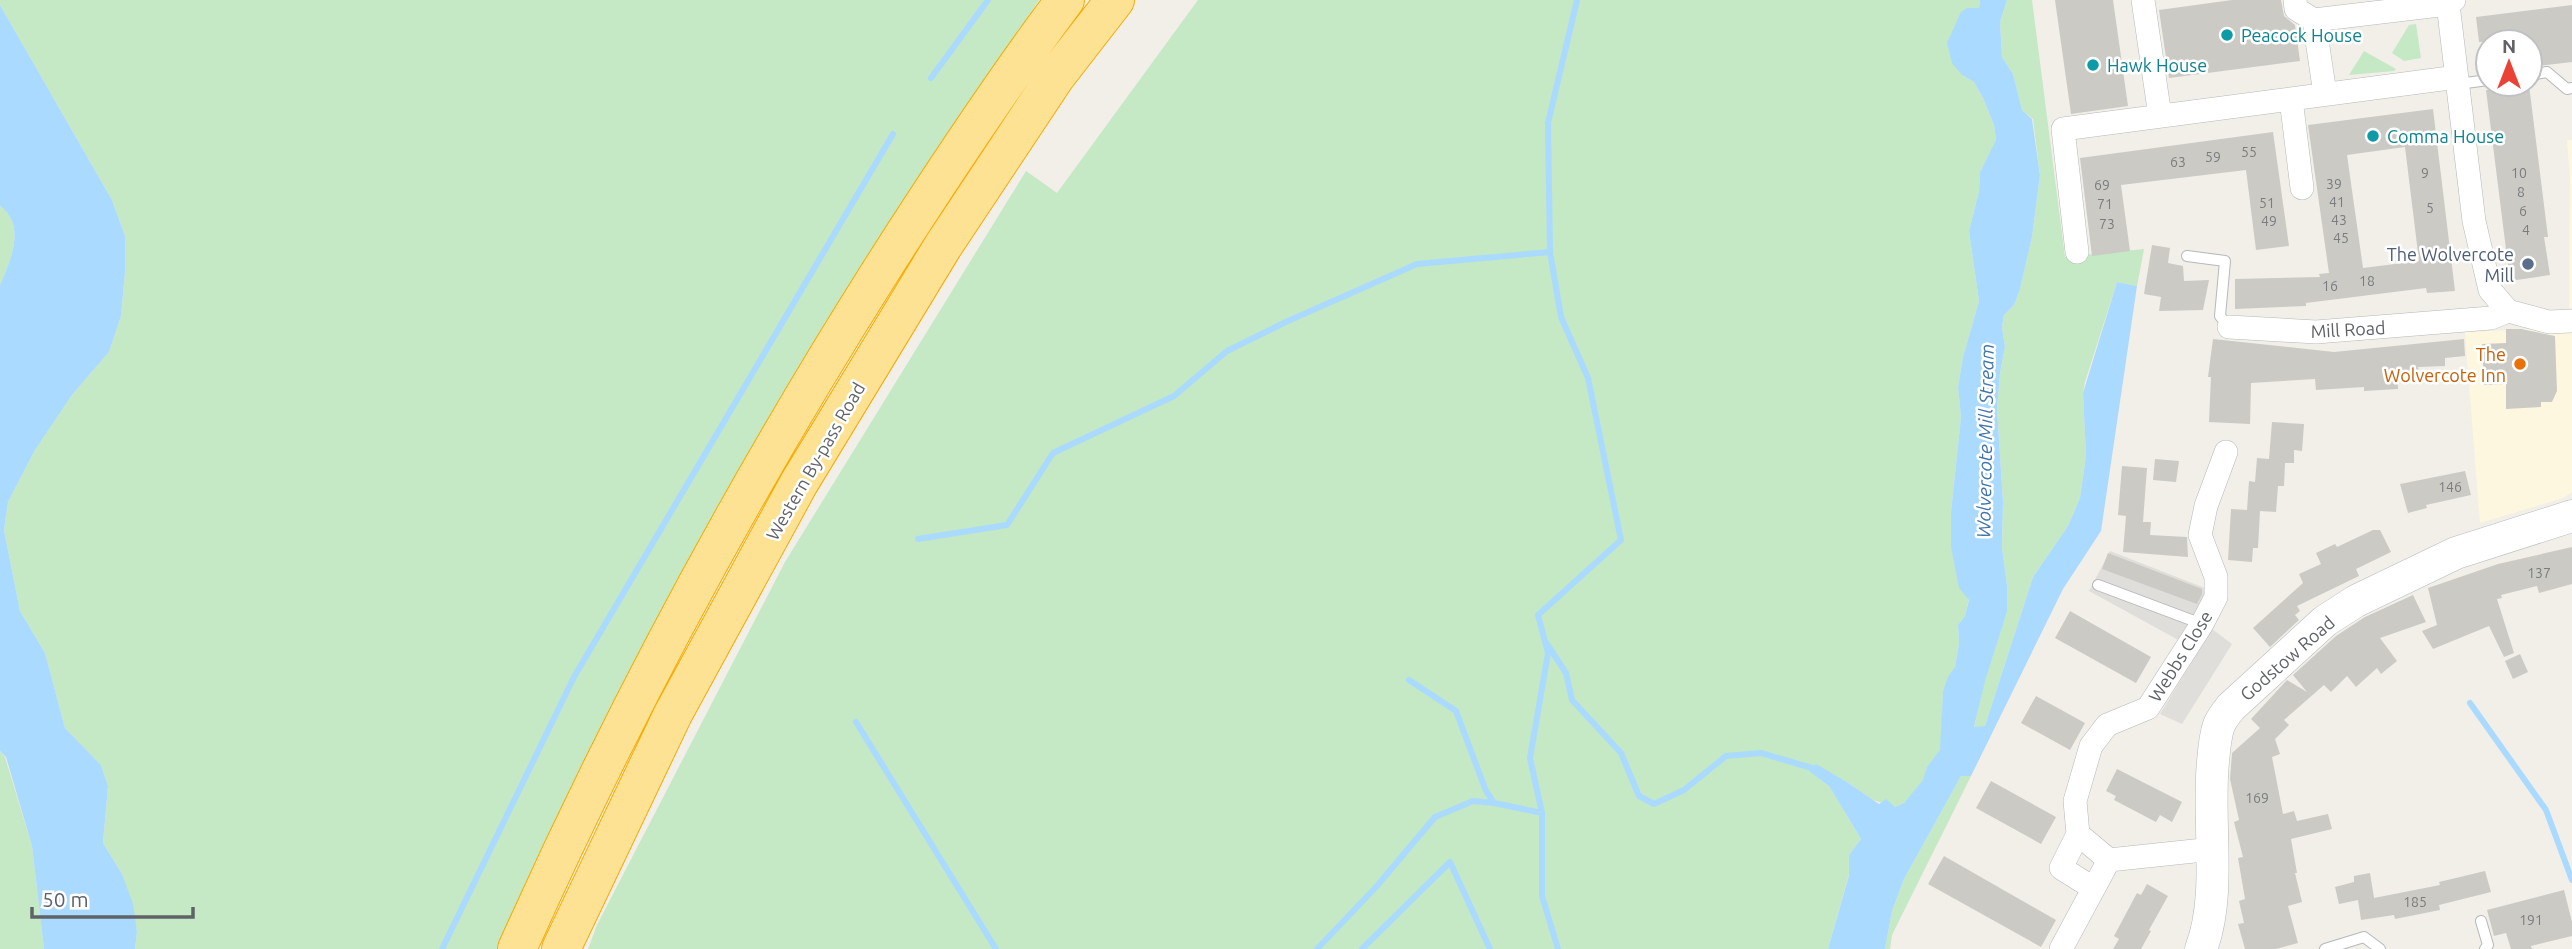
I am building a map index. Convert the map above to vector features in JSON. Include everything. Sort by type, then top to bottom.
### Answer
[{"type":"highway","points":[[517,949],[572,825],[644,684],[771,451],[820,367],[920,210],[1020,60],[1065,0]]},
{"type":"highway","name":"Western By-pass Road","points":[[561,949],[673,714],[799,483],[943,246],[1056,76],[1115,0]]},
{"type":"street","points":[[2143,0],[2160,116]]},
{"type":"street","points":[[2295,0],[2296,9],[2314,20],[2451,2],[2457,81],[2474,221],[2490,290],[2508,312]]},
{"type":"street","points":[[2314,20],[2325,94]]},
{"type":"street","points":[[2077,253],[2063,129],[2325,94],[2457,81]]},
{"type":"street","points":[[2291,99],[2302,188]]},
{"type":"street","name":"Mill Road","points":[[2229,327],[2316,332],[2491,318],[2508,312],[2549,322],[2572,321]]},
{"type":"street","name":"Webbs Close","points":[[2078,834],[2075,801],[2091,746],[2107,725],[2148,708],[2202,624],[2216,597],[2216,577],[2200,535],[2206,506],[2226,452]]},
{"type":"street","name":"Godstow Road","points":[[2201,949],[2208,919],[2213,849],[2210,788],[2219,724],[2231,707],[2325,621],[2356,601],[2456,553],[2572,516]]},
{"type":"street","points":[[2093,888],[2061,868],[2078,834],[2109,860],[2213,849]]},
{"type":"street","points":[[2060,949],[2109,860]]},
{"type":"lane","points":[[2544,73],[2547,72],[2567,89],[2572,88]]},
{"type":"lane","points":[[2457,81],[2474,80]]},
{"type":"lane","name":"Mill Road","points":[[2187,256],[2225,261],[2220,316],[2229,327]]},
{"type":"lane","points":[[2098,585],[2202,624]]},
{"type":"lane","points":[[2481,921],[2487,945],[2485,949]]},
{"type":"lane","points":[[2325,949],[2364,937],[2380,949]]},
{"type":"shaded area","points":[[2567,140],[2572,140],[2572,308],[2569,308],[2570,176]]},
{"type":"shaded area","points":[[2572,328],[2572,492],[2563,498],[2480,523],[2465,332]]},
{"type":"shaded area","points":[[2110,551],[2210,590],[2182,642],[2089,591]]},
{"type":"shaded area","points":[[2212,629],[2232,644],[2182,724],[2160,714]]},
{"type":"green space","points":[[0,0],[1039,0],[837,314],[501,949],[135,949],[137,932],[122,874],[103,843],[108,786],[101,765],[65,728],[45,653],[20,611],[4,530],[8,502],[35,450],[72,395],[109,352],[121,316],[125,236],[112,200],[0,5]]},
{"type":"green space","points":[[1198,0],[1980,0],[1979,8],[1967,8],[1962,75],[1974,82],[1983,98],[1994,125],[1996,141],[1980,172],[1979,191],[1969,231],[1979,301],[1963,357],[1958,387],[1961,417],[1951,512],[1951,547],[1969,599],[1965,616],[1958,625],[1959,643],[1955,667],[1943,691],[1941,750],[1927,767],[1924,780],[1904,803],[1895,807],[1873,800],[1816,765],[1810,771],[1829,786],[1861,839],[1849,855],[1849,874],[1828,949],[588,949],[597,925],[785,562],[1026,171],[1057,193]]},
{"type":"green space","points":[[2007,0],[2032,0],[2065,257],[2144,249],[2137,286],[2117,282],[2085,382],[2083,393],[2086,456],[2080,498],[2068,526],[2033,577],[1985,726],[1974,728],[1984,683],[2007,612],[1997,409],[2005,347],[2002,327],[2004,315],[2014,305],[2020,289],[2032,237],[2040,175],[2033,119],[2022,110],[2013,74],[2002,57],[2000,22]]},
{"type":"green space","points":[[2416,24],[2421,58],[2404,61],[2392,53],[2409,25]]},
{"type":"green space","points":[[2364,51],[2396,69],[2349,75]]},
{"type":"green space","points":[[0,206],[13,223],[15,233],[12,255],[0,285]]},
{"type":"green space","points":[[0,751],[5,757],[32,846],[44,949],[0,949]]},
{"type":"green space","points":[[1961,776],[1971,776],[1892,935],[1890,949],[1885,949],[1892,911],[1904,879]]},
{"type":"water","name":"Wolvercote Mill Stream","points":[[1980,0],[2007,0],[2000,22],[2002,57],[2013,74],[2022,110],[2032,119],[2040,175],[2032,237],[2020,289],[2014,305],[2004,315],[2002,327],[2005,347],[1997,409],[2007,612],[1985,681],[1974,727],[1985,726],[2033,577],[2068,526],[2080,498],[2086,456],[2083,393],[2117,282],[2137,286],[2101,531],[2063,589],[1971,776],[1961,776],[1904,879],[1892,911],[1885,949],[1828,949],[1849,875],[1849,855],[1861,839],[1829,786],[1809,771],[1816,764],[1879,804],[1886,799],[1895,807],[1904,803],[1923,780],[1927,767],[1940,750],[1943,691],[1955,667],[1959,643],[1958,625],[1965,616],[1969,600],[1959,588],[1951,547],[1951,512],[1961,417],[1958,387],[1963,357],[1979,301],[1969,231],[1979,191],[1980,172],[1996,140],[1994,125],[1983,98],[1974,82],[1962,75],[1952,63],[1947,43],[1961,12],[1967,8],[1979,8]]},
{"type":"water","points":[[0,5],[112,200],[125,236],[121,316],[109,352],[72,395],[35,450],[8,502],[4,530],[20,611],[45,653],[65,728],[101,765],[108,786],[103,843],[122,874],[133,904],[137,932],[135,949],[44,949],[32,846],[6,757],[0,751],[0,285],[12,255],[15,233],[8,214],[0,206]]},
{"type":"building","name":"Hawk House","points":[[2055,0],[2113,0],[2128,106],[2071,114]]},
{"type":"building","name":"Peacock House","points":[[2232,0],[2281,0],[2284,16],[2295,25],[2300,61],[2169,78],[2159,10]]},
{"type":"building","points":[[2572,5],[2572,62],[2544,65],[2544,28],[2477,28],[2476,17]]},
{"type":"building","points":[[2487,98],[2531,98],[2548,237],[2544,237],[2550,275],[2510,281]]},
{"type":"building","points":[[2433,109],[2455,291],[2427,293],[2426,288],[2306,303],[2306,306],[2235,309],[2235,279],[2320,277],[2319,274],[2329,273],[2308,125]],"holes":[[[2405,147],[2419,261],[2363,268],[2347,155]]]},
{"type":"building","points":[[2273,132],[2289,246],[2256,250],[2246,170],[2121,185],[2130,251],[2092,256],[2080,158]]},
{"type":"building","points":[[2152,245],[2170,248],[2168,263],[2183,266],[2184,281],[2209,280],[2203,310],[2159,311],[2161,297],[2144,294]]},
{"type":"building","name":"The Wolvercote Inn","points":[[2506,329],[2521,329],[2555,336],[2557,391],[2552,402],[2541,402],[2541,407],[2506,409],[2506,384],[2484,385],[2482,344],[2506,343]]},
{"type":"building","points":[[2213,339],[2334,352],[2464,339],[2465,356],[2445,358],[2445,366],[2418,367],[2419,374],[2397,375],[2398,389],[2364,391],[2364,387],[2316,390],[2315,379],[2251,383],[2250,424],[2209,422],[2211,377],[2208,377]]},
{"type":"building","points":[[2272,422],[2304,424],[2302,451],[2294,450],[2294,463],[2285,463],[2284,486],[2278,486],[2276,512],[2260,511],[2258,548],[2253,548],[2252,562],[2228,560],[2231,509],[2247,510],[2249,481],[2255,482],[2257,458],[2269,459]]},
{"type":"building","points":[[2155,459],[2179,461],[2176,482],[2153,480]]},
{"type":"building","points":[[2122,466],[2147,468],[2143,522],[2151,522],[2150,535],[2187,537],[2188,557],[2123,552],[2126,516],[2118,515]]},
{"type":"building","points":[[2465,471],[2471,495],[2426,505],[2427,508],[2408,513],[2400,484]]},
{"type":"building","points":[[2373,530],[2380,530],[2391,552],[2356,569],[2359,576],[2297,606],[2300,611],[2295,615],[2299,620],[2270,647],[2253,628],[2303,583],[2299,574],[2321,564],[2316,553],[2335,544],[2337,547]]},
{"type":"building","points":[[2572,547],[2572,584],[2539,593],[2537,586],[2501,595],[2502,598],[2497,599],[2514,653],[2504,657],[2489,626],[2433,649],[2422,631],[2437,625],[2428,588],[2498,564]]},
{"type":"building","points":[[2108,553],[2202,589],[2197,604],[2102,569]]},
{"type":"building","points":[[2413,595],[2426,622],[2380,638],[2397,661],[2381,674],[2377,668],[2356,687],[2347,676],[2331,692],[2324,685],[2284,720],[2289,725],[2275,739],[2280,754],[2272,757],[2283,814],[2294,811],[2297,821],[2328,814],[2332,829],[2291,839],[2302,902],[2288,906],[2298,943],[2276,949],[2245,949],[2238,924],[2244,923],[2239,901],[2245,899],[2238,858],[2243,857],[2234,822],[2239,820],[2230,779],[2232,753],[2260,728],[2251,719],[2287,680],[2307,692],[2293,675],[2336,636],[2365,617]]},
{"type":"building","points":[[2070,611],[2151,657],[2136,683],[2055,638]]},
{"type":"building","points":[[2520,654],[2528,672],[2513,679],[2505,661]]},
{"type":"building","points":[[2036,696],[2085,723],[2070,750],[2021,723]]},
{"type":"building","points":[[2117,769],[2182,802],[2172,822],[2160,815],[2156,822],[2114,800],[2116,796],[2106,791]]},
{"type":"building","points":[[1991,781],[2056,817],[2041,844],[1976,808]]},
{"type":"building","points":[[1944,856],[2056,920],[2041,947],[1928,884]]},
{"type":"building","points":[[2485,871],[2491,892],[2439,905],[2440,910],[2395,919],[2394,915],[2361,920],[2358,900],[2339,904],[2335,887],[2354,882],[2354,876],[2370,873],[2374,898],[2440,885],[2439,882]]},
{"type":"building","points":[[2147,884],[2168,896],[2149,930],[2151,931],[2141,949],[2113,949],[2119,939],[2114,936],[2137,893],[2141,895]]},
{"type":"building","points":[[2564,890],[2572,922],[2572,936],[2531,946],[2532,949],[2511,949],[2506,933],[2494,936],[2487,910]]},
{"type":"waterway","points":[[931,78],[988,0]]},
{"type":"waterway","points":[[1550,252],[1548,123],[1577,0]]},
{"type":"waterway","points":[[442,949],[574,677],[893,134]]},
{"type":"waterway","points":[[918,539],[1007,525],[1053,453],[1174,396],[1227,351],[1288,321],[1417,264],[1550,252],[1561,317],[1588,378],[1621,540],[1538,615],[1548,653],[1530,758],[1542,813],[1542,896],[1558,949]]},
{"type":"waterway","points":[[1547,644],[1566,673],[1572,700],[1621,753],[1639,796],[1654,804],[1684,790],[1726,756],[1761,753],[1812,768],[1819,773]]},
{"type":"waterway","points":[[1409,680],[1456,711],[1486,791],[1494,803],[1542,813]]},
{"type":"waterway","points":[[2470,703],[2546,810],[2572,880]]},
{"type":"waterway","points":[[856,722],[996,949]]},
{"type":"waterway","points":[[1317,949],[1377,886],[1435,817],[1473,801],[1494,803]]},
{"type":"waterway","points":[[1362,949],[1450,862],[1490,949]]},
{"type":"place","name":"Peacock House","points":[[2227,35]]},
{"type":"place","name":"Hawk House","points":[[2093,65]]},
{"type":"place","name":"Comma House","points":[[2373,136]]},
{"type":"place","name":"The Wolvercote Mill","points":[[2528,264]]},
{"type":"place","name":"The Wolvercote Inn","points":[[2520,364]]}]
